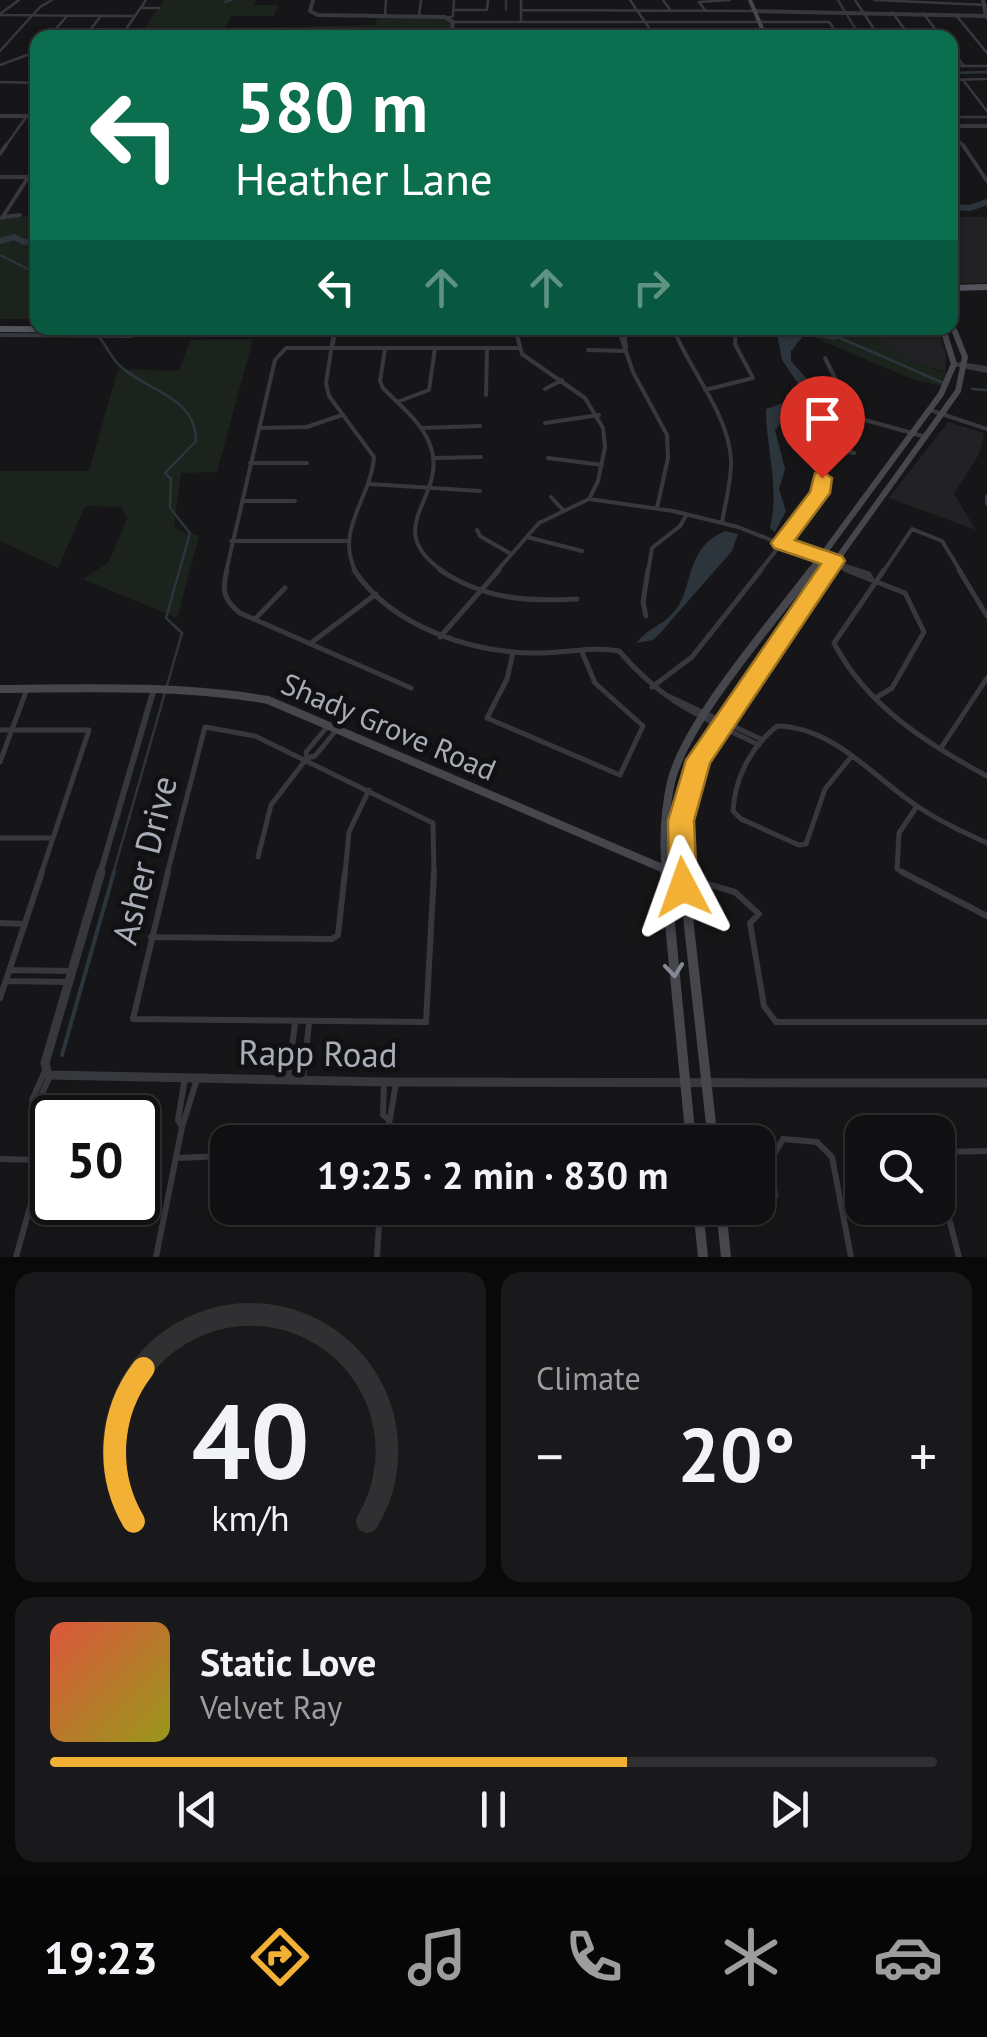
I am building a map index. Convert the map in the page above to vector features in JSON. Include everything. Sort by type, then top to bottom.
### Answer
[{"type":"main road","points":[[750,0],[763,30]]},
{"type":"main road","points":[[958,290],[987,289]]},
{"type":"main road","points":[[0,329],[30,324]]},
{"type":"main road","points":[[0,329],[30,329]]},
{"type":"main road","points":[[689,1125],[662,835],[668,790],[704,715],[946,386],[954,364],[945,335]]},
{"type":"main road","points":[[711,1125],[679,839],[687,793],[698,760],[722,724],[958,390],[965,366],[957,335]]},
{"type":"main road","points":[[884,472],[897,476]]},
{"type":"main road","name":"Shady Grove Road","points":[[0,688],[256,697],[334,726],[665,873],[682,877]]},
{"type":"main road","points":[[700,1225],[704,1257]]},
{"type":"main road","points":[[722,1225],[726,1257]]},
{"type":"street","points":[[0,14],[18,0]]},
{"type":"street","points":[[0,51],[52,0]]},
{"type":"street","points":[[125,30],[146,0]]},
{"type":"street","points":[[313,0],[310,11],[316,14],[419,16],[472,24],[828,22],[835,30]]},
{"type":"street","points":[[385,15],[386,0]]},
{"type":"street","points":[[419,16],[421,0]]},
{"type":"street","points":[[447,18],[454,10],[454,0]]},
{"type":"street","points":[[454,10],[486,10],[488,0]]},
{"type":"street","points":[[521,0],[521,22]]},
{"type":"street","points":[[630,0],[651,30]]},
{"type":"street","points":[[664,0],[671,10]]},
{"type":"street","points":[[705,11],[699,2],[730,0]]},
{"type":"street","points":[[855,0],[875,30]]},
{"type":"street","points":[[522,10],[845,11],[986,16],[985,4],[874,0]]},
{"type":"street","points":[[140,8],[160,8]]},
{"type":"street","points":[[892,12],[904,30]]},
{"type":"street","points":[[923,13],[936,30]]},
{"type":"street","points":[[0,14],[135,16]]},
{"type":"street","points":[[955,14],[987,53]]},
{"type":"street","points":[[55,30],[67,16]]},
{"type":"street","points":[[90,30],[101,16]]},
{"type":"street","points":[[452,30],[453,22]]},
{"type":"street","points":[[548,22],[549,30]]},
{"type":"street","points":[[0,65],[30,54]]},
{"type":"street","points":[[958,58],[964,66]]},
{"type":"street","points":[[11,62],[19,66]]},
{"type":"street","points":[[958,66],[987,66]]},
{"type":"street","points":[[958,80],[984,80]]},
{"type":"street","points":[[963,80],[987,114]]},
{"type":"street","points":[[0,82],[30,82]]},
{"type":"street","points":[[958,116],[987,114]]},
{"type":"street","points":[[0,116],[27,116]]},
{"type":"street","points":[[0,154],[27,116]]},
{"type":"street","points":[[958,126],[987,126]]},
{"type":"street","points":[[958,139],[987,181]]},
{"type":"street","points":[[1,218],[30,173]]},
{"type":"street","points":[[0,177],[27,177]]},
{"type":"street","points":[[1,218],[20,215]]},
{"type":"street","points":[[0,329],[30,331]]},
{"type":"street","points":[[113,335],[132,336]]},
{"type":"street","points":[[335,335],[326,383],[328,396],[373,453],[370,484],[348,541],[354,568],[376,594],[440,637],[474,648],[514,653],[620,651],[671,702],[761,742]]},
{"type":"street","points":[[517,335],[518,348]]},
{"type":"street","points":[[622,335],[625,351],[668,435],[668,458],[657,508]]},
{"type":"street","points":[[675,335],[722,417],[730,446],[722,523]]},
{"type":"street","points":[[705,390],[753,378],[735,344],[736,335]]},
{"type":"street","points":[[397,402],[429,390],[434,348]]},
{"type":"street","points":[[486,395],[487,348]]},
{"type":"street","points":[[412,688],[255,619],[229,605],[222,589],[250,463],[281,350],[518,348],[599,414],[605,434],[602,465],[589,498]]},
{"type":"street","points":[[384,349],[380,381],[421,428],[434,458],[414,525],[417,546],[434,566],[478,593],[510,600],[577,599]]},
{"type":"street","points":[[588,350],[625,351]]},
{"type":"street","points":[[652,687],[692,657],[820,493],[817,444],[821,426],[834,411],[843,390],[825,358]]},
{"type":"street","points":[[954,364],[987,370]]},
{"type":"street","points":[[545,389],[562,380]]},
{"type":"street","points":[[834,411],[926,437]]},
{"type":"street","points":[[929,412],[987,428]]},
{"type":"street","points":[[545,422],[599,414]]},
{"type":"street","points":[[259,428],[300,428],[342,416]]},
{"type":"street","points":[[421,428],[480,426]]},
{"type":"street","points":[[817,444],[854,453]]},
{"type":"street","points":[[434,458],[481,457]]},
{"type":"street","points":[[548,458],[602,465]]},
{"type":"street","points":[[250,463],[306,463]]},
{"type":"street","points":[[370,484],[480,490]]},
{"type":"street","points":[[987,496],[987,504]]},
{"type":"street","points":[[550,497],[563,510]]},
{"type":"street","points":[[440,637],[539,523],[589,498],[722,523],[820,558],[908,596],[924,632],[892,688],[877,697]]},
{"type":"street","points":[[242,501],[294,500]]},
{"type":"street","points":[[646,616],[643,602],[652,548],[680,526],[687,514]]},
{"type":"street","points":[[477,530],[480,536],[510,554]]},
{"type":"street","points":[[987,616],[942,542],[912,530],[834,643],[850,667],[906,724],[987,776]]},
{"type":"street","points":[[527,537],[582,550]]},
{"type":"street","points":[[231,541],[348,541]]},
{"type":"street","points":[[255,619],[285,588]]},
{"type":"street","points":[[311,643],[376,594]]},
{"type":"street","points":[[514,653],[507,679],[488,713],[490,721],[620,775],[643,726],[635,714],[594,685],[582,652]]},
{"type":"street","points":[[941,748],[987,678]]},
{"type":"street","points":[[0,762],[27,688]]},
{"type":"street","points":[[40,1095],[72,971],[157,692]]},
{"type":"street","points":[[852,757],[824,790],[806,844],[799,845],[741,819],[732,806],[740,776],[761,742],[777,726],[790,724],[852,757],[917,806],[987,843]]},
{"type":"street","name":"Asher Drive","points":[[295,1022],[133,1018],[200,734],[205,727],[218,726],[255,736],[307,758]]},
{"type":"street","points":[[258,857],[271,804],[307,758],[306,752],[334,726]]},
{"type":"street","points":[[0,730],[89,730],[0,998]]},
{"type":"street","points":[[288,1080],[295,1022],[426,1022],[434,826],[418,812],[307,758]]},
{"type":"street","points":[[151,937],[338,936],[349,832],[369,790]]},
{"type":"street","points":[[917,806],[900,833],[897,869],[987,916]]},
{"type":"street","points":[[0,838],[52,838]]},
{"type":"street","points":[[682,877],[710,882],[750,899],[759,914],[750,923],[764,1006],[776,1022],[987,1022]]},
{"type":"street","points":[[0,923],[25,924]]},
{"type":"street","points":[[11,970],[72,971]]},
{"type":"street","points":[[7,981],[70,982]]},
{"type":"street","points":[[303,1080],[310,1023]]},
{"type":"street","name":"Rapp Road","points":[[48,1072],[390,1082],[987,1083]]},
{"type":"street","points":[[182,1127],[178,1120],[184,1078]]},
{"type":"street","points":[[156,1257],[182,1127],[188,1121],[197,1079]]},
{"type":"street","points":[[388,1125],[382,1115],[390,1082]]},
{"type":"street","points":[[775,1152],[782,1139],[815,1140],[827,1147],[851,1257]]},
{"type":"street","points":[[955,1152],[987,1151]]},
{"type":"street","points":[[176,1158],[210,1157]]},
{"type":"street","points":[[0,1160],[30,1160]]},
{"type":"street","points":[[16,1257],[30,1205]]},
{"type":"street","points":[[377,1257],[379,1225]]},
{"type":"street","points":[[951,1225],[959,1257]]},
{"type":"shaded area","points":[[164,0],[256,0],[254,5],[278,5],[274,16],[231,16],[226,28],[375,25],[378,16],[447,19],[451,23],[450,30],[143,30]]},
{"type":"shaded area","points":[[30,216],[30,319],[0,319],[0,219]]},
{"type":"shaded area","points":[[958,217],[987,217],[987,283],[958,283]]},
{"type":"shaded area","points":[[777,335],[804,335],[791,351],[791,361],[806,378],[809,392],[775,430],[785,469],[779,489],[786,511],[775,532],[770,528],[773,483],[766,409],[789,401],[799,385],[782,360]]},
{"type":"shaded area","points":[[808,335],[868,335],[910,361],[948,374],[944,387],[909,378]]},
{"type":"shaded area","points":[[810,335],[848,336],[834,340]]},
{"type":"shaded area","points":[[868,335],[940,335],[946,355],[945,372],[910,361]]},
{"type":"shaded area","points":[[253,339],[217,472],[181,473],[174,525],[180,531],[199,536],[177,618],[83,579],[109,562],[127,518],[121,507],[85,506],[58,568],[0,541],[0,471],[89,471],[118,369],[179,371],[190,340]]},
{"type":"shaded area","points":[[948,422],[984,433],[979,454],[954,494],[976,530],[889,498]]},
{"type":"shaded area","points":[[725,531],[738,534],[732,551],[653,640],[637,643],[672,614],[702,548]]},
{"type":"waterway","points":[[225,2],[231,0]]},
{"type":"waterway","points":[[506,0],[506,10]]},
{"type":"waterway","points":[[838,0],[856,30]]},
{"type":"waterway","points":[[958,73],[987,72]]},
{"type":"waterway","points":[[958,207],[987,202]]},
{"type":"waterway","points":[[0,241],[14,237],[30,241]]},
{"type":"waterway","points":[[0,255],[30,270]]},
{"type":"waterway","points":[[838,337],[941,382]]},
{"type":"waterway","points":[[100,338],[119,365],[179,404],[194,426],[196,441],[165,473],[171,479],[170,508],[190,533],[166,618],[182,633],[113,874]]},
{"type":"waterway","points":[[972,389],[987,390]]},
{"type":"waterway","points":[[62,1055],[114,872]]},
{"type":"route","points":[[683,887],[681,821],[698,760],[834,561],[781,543],[820,493],[822,478]]}]
